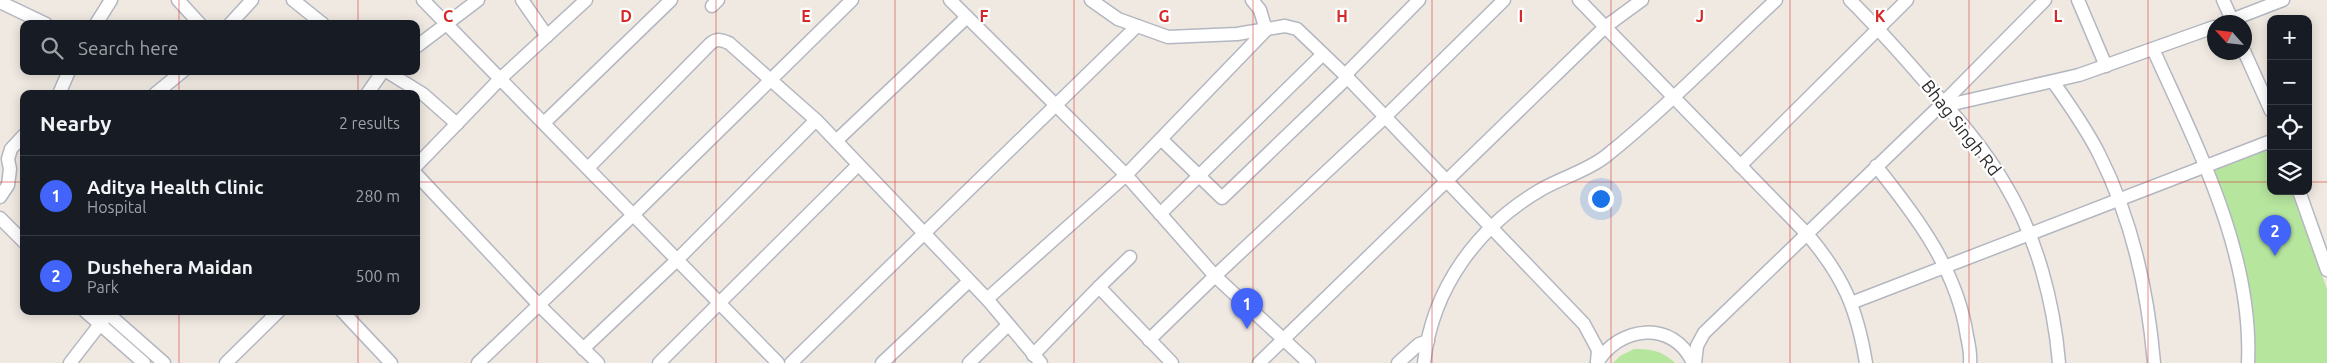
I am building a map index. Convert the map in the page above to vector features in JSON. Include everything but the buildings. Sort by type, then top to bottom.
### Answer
[{"type":"street","points":[[98,20],[111,0]]},
{"type":"street","points":[[178,0],[196,20]]},
{"type":"street","points":[[234,20],[252,0]]},
{"type":"street","points":[[293,0],[319,20]]},
{"type":"street","points":[[423,0],[778,363]]},
{"type":"street","points":[[420,44],[478,0]]},
{"type":"street","points":[[522,0],[548,36]]},
{"type":"street","points":[[420,159],[500,79],[586,0]]},
{"type":"street","points":[[544,123],[670,0]]},
{"type":"street","points":[[478,363],[633,215],[852,0]]},
{"type":"street","points":[[950,0],[1126,175],[1214,276],[1309,363]]},
{"type":"street","points":[[1091,0],[1118,19],[1168,37],[1237,34],[1285,26],[1297,29],[1346,76],[1584,324],[1608,338],[1622,338],[1644,332],[1658,334],[1672,340],[1688,354],[1694,363]]},
{"type":"street","points":[[1252,0],[1260,10],[1266,30]]},
{"type":"street","points":[[1150,340],[1214,276],[1385,117],[1504,0]]},
{"type":"street","points":[[1579,0],[1827,258],[1851,303],[1861,332],[1866,363]]},
{"type":"street","points":[[1259,363],[1605,27],[1642,0]]},
{"type":"street","points":[[1424,363],[1428,341],[1441,297],[1471,248],[1490,227],[1524,199],[1601,160],[1776,0]]},
{"type":"street","name":"Bhag Singh Rd","points":[[1850,0],[1878,28],[1944,102],[1976,141],[2006,186],[2029,235],[2041,270],[2052,317],[2059,363]]},
{"type":"street","points":[[1740,166],[1907,0]]},
{"type":"street","points":[[1694,363],[1697,346],[1704,333],[1944,102],[2043,0]]},
{"type":"street","points":[[2078,0],[2106,66]]},
{"type":"street","points":[[2223,0],[2228,15]]},
{"type":"street","points":[[2247,15],[2284,0]]},
{"type":"street","points":[[1161,139],[1222,198],[1346,76],[1415,1]]},
{"type":"street","points":[[0,2],[38,20]]},
{"type":"street","points":[[836,141],[967,17]]},
{"type":"street","points":[[791,363],[1137,26]]},
{"type":"street","points":[[987,299],[1126,175],[1266,30]]},
{"type":"street","points":[[1944,102],[1957,103],[2054,83],[2207,30]]},
{"type":"street","points":[[588,168],[714,40],[721,40],[729,43],[816,120],[926,233],[987,299],[1007,326],[1037,359],[1099,287],[1130,257]]},
{"type":"street","points":[[2153,49],[2207,165],[2231,240],[2244,300],[2248,363]]},
{"type":"street","points":[[1160,214],[1323,54]]},
{"type":"street","points":[[2248,60],[2268,105]]},
{"type":"street","points":[[60,90],[67,75]]},
{"type":"street","points":[[160,90],[179,75]]},
{"type":"street","points":[[370,90],[381,75]]},
{"type":"street","points":[[391,75],[416,90]]},
{"type":"street","points":[[2054,83],[2078,116],[2100,154],[2119,200],[2142,281],[2150,320],[2154,363]]},
{"type":"street","points":[[420,92],[457,124]]},
{"type":"street","points":[[582,349],[677,260],[816,120]]},
{"type":"street","points":[[0,197],[8,185],[10,169],[8,159],[11,150],[20,140]]},
{"type":"street","points":[[1851,303],[2267,142]]},
{"type":"street","points":[[659,363],[858,165]]},
{"type":"street","points":[[1876,166],[1906,203],[1946,267],[1963,310],[1970,363]]},
{"type":"street","points":[[420,178],[539,305],[598,363]]},
{"type":"street","points":[[2300,195],[2327,270]]},
{"type":"street","points":[[0,218],[20,238]]},
{"type":"street","points":[[882,363],[969,281]]},
{"type":"street","points":[[1099,287],[1172,363]]},
{"type":"street","points":[[89,315],[144,363]]},
{"type":"street","points":[[70,363],[106,315]]},
{"type":"street","points":[[109,315],[164,363]]},
{"type":"street","points":[[226,363],[275,315]]},
{"type":"street","points":[[346,315],[391,363]]},
{"type":"street","points":[[1584,324],[1598,350],[1597,363]]},
{"type":"street","points":[[969,363],[1007,326]]},
{"type":"street","points":[[1672,340],[1689,339],[1704,333]]},
{"type":"street","points":[[1597,363],[1610,346],[1622,338]]},
{"type":"street","points":[[1398,363],[1419,344],[1428,341]]},
{"type":"green space","points":[[2267,149],[2267,195],[2292,195],[2327,289],[2327,363],[2252,363],[2227,223],[2213,168]]},
{"type":"green space","points":[[1634,349],[1656,352],[1666,356],[1675,363],[1613,363],[1620,356]]},
{"type":"place","name":"Dushehera Maidan","points":[[2275,256]]},
{"type":"place","name":"Aditya Health Clinic","points":[[1247,329]]}]
